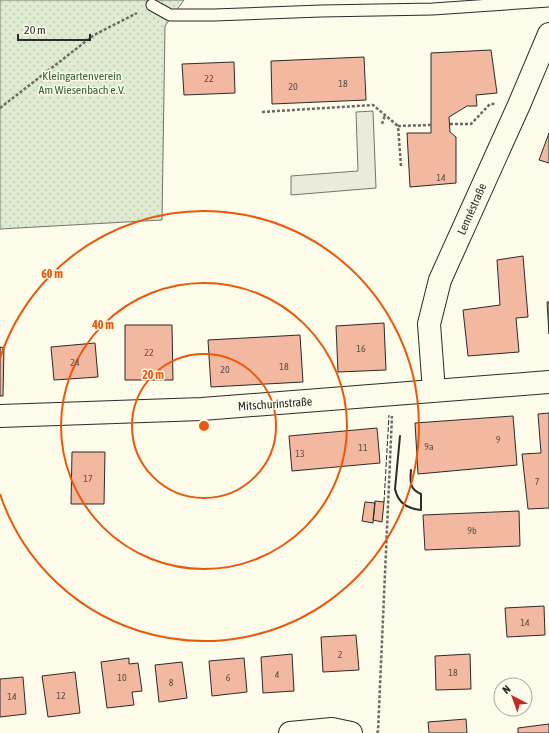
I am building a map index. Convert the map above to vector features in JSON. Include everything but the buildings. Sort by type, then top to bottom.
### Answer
[{"type":"street","name":"Lennéstraße","points":[[434,391],[429,324],[440,280],[519,105],[549,34]]},
{"type":"street","name":"Mitschurinstraße","points":[[0,416],[202,409],[549,382]]},
{"type":"street","points":[[290,733],[332,729],[351,733]]},
{"type":"lane","points":[[152,5],[170,15],[214,15],[433,9],[549,1]]},
{"type":"path","points":[[0,108],[94,34],[152,5]]},
{"type":"path","points":[[450,124],[471,124],[490,104],[519,105]]},
{"type":"path","points":[[262,112],[373,105],[398,126],[431,125]]},
{"type":"path","points":[[382,124],[385,115]]},
{"type":"path","points":[[398,126],[401,166]]},
{"type":"path","points":[[377,733],[393,394]]},
{"type":"green space","name":"Kleingartenverein Am Wiesenbach e.V.","points":[[0,0],[184,0],[165,26],[162,220],[0,229]]},
{"type":"shaded area","points":[[373,111],[376,188],[291,195],[291,176],[358,171],[356,112]]},
{"type":"fence","points":[[384,502],[389,415]]},
{"type":"wall","points":[[400,436],[395,489],[396,494],[401,502],[408,507],[421,510],[421,494],[412,487],[411,470]]}]
